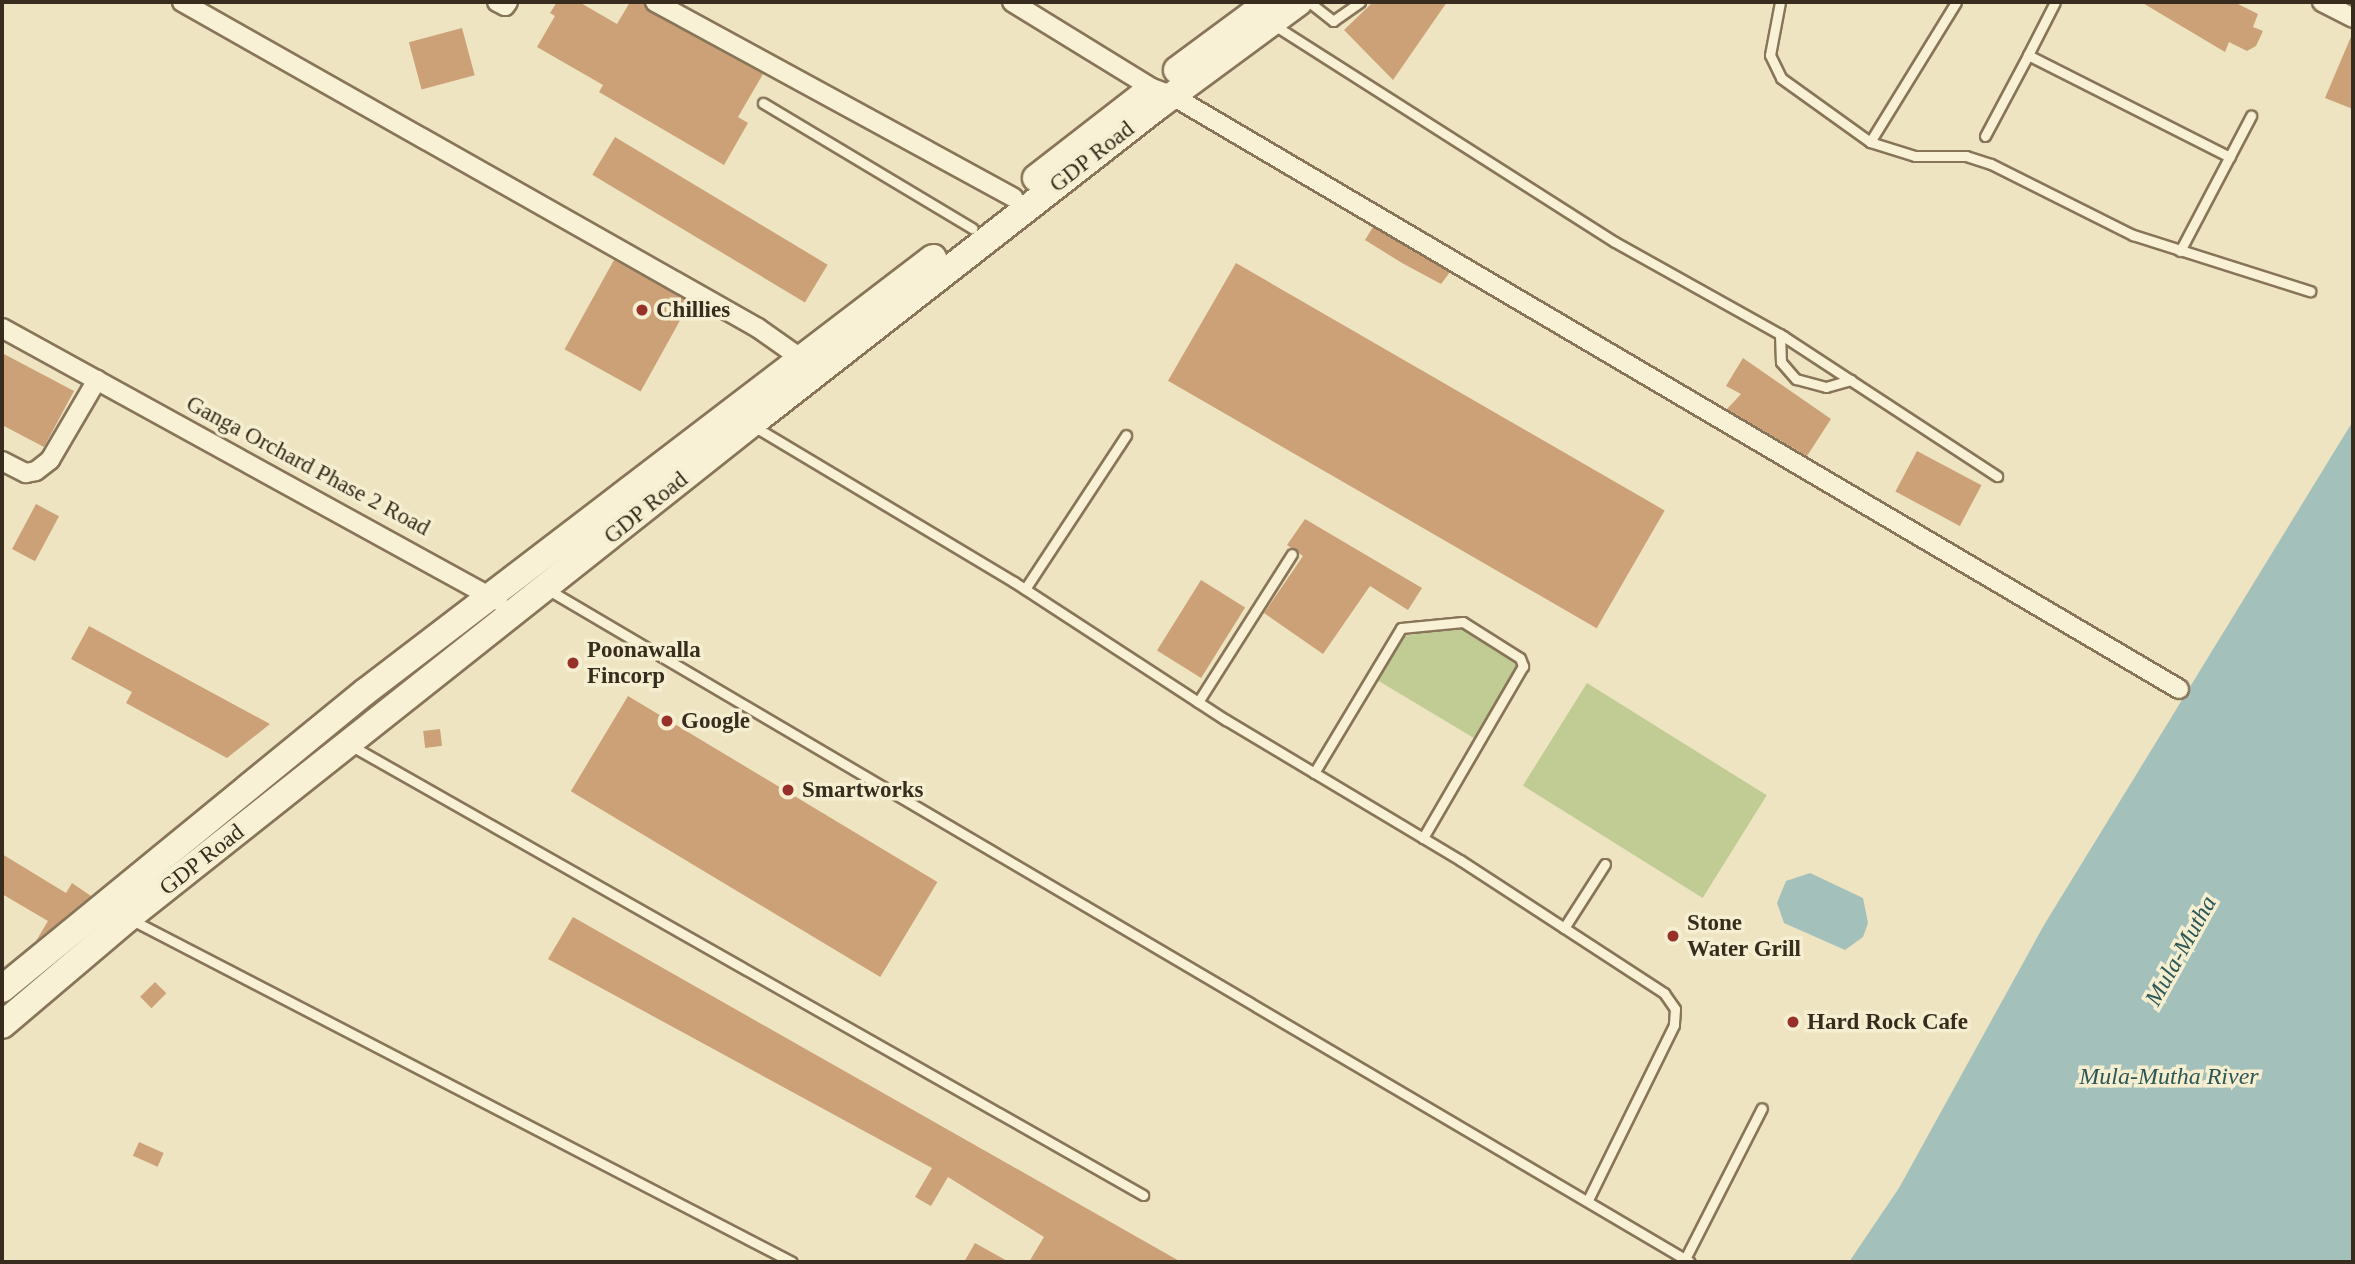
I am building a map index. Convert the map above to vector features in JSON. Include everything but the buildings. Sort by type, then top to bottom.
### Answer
[{"type":"main road","name":"GDP Road","points":[[2,989],[365,692],[504,606],[545,588],[1162,92],[1271,13],[1300,2]]},
{"type":"main road","points":[[504,606],[700,432],[802,359],[1013,197],[1162,92]]},
{"type":"main road","name":"GDP Road","points":[[2,1025],[128,918],[349,744],[504,606]]},
{"type":"street","points":[[182,2],[758,328],[802,359]]},
{"type":"street","points":[[497,2],[505,6],[508,2]]},
{"type":"street","points":[[655,2],[1013,197]]},
{"type":"street","points":[[1012,2],[2179,689]]},
{"type":"street","points":[[2322,2],[2353,18]]},
{"type":"street","name":"Ganga Orchard Phase 2 Road","points":[[2,328],[504,606]]},
{"type":"street","points":[[2,461],[26,472],[36,471],[50,460],[97,380]]},
{"type":"lane","points":[[1309,2],[1333,22],[1360,2]]},
{"type":"lane","points":[[1780,2],[1770,55],[1781,78],[1870,142],[1915,156],[1966,156],[1991,164],[2133,235],[2310,291]]},
{"type":"lane","points":[[1870,142],[1956,2]]},
{"type":"lane","points":[[1985,136],[2055,2]]},
{"type":"lane","points":[[1271,13],[1615,242],[1780,334],[1997,476]]},
{"type":"lane","points":[[2028,55],[2230,157]]},
{"type":"lane","points":[[764,103],[972,228]]},
{"type":"lane","points":[[2180,251],[2251,117]]},
{"type":"lane","points":[[1780,334],[1781,362],[1796,379],[1826,387],[1851,380]]},
{"type":"lane","points":[[751,424],[1025,589],[1198,702],[1423,838],[1664,993],[1675,1009],[1674,1025],[1588,1200]]},
{"type":"lane","points":[[1025,589],[1126,435]]},
{"type":"lane","points":[[1198,702],[1292,554]]},
{"type":"lane","points":[[545,588],[1688,1261],[1762,1108]]},
{"type":"lane","points":[[1314,773],[1401,628],[1463,622],[1520,658],[1523,666],[1423,838]]},
{"type":"lane","points":[[349,744],[1143,1195]]},
{"type":"lane","points":[[1564,928],[1605,864]]},
{"type":"lane","points":[[128,918],[792,1262]]},
{"type":"green space","points":[[1460,625],[1520,661],[1474,738],[1377,680],[1404,636]]},
{"type":"green space","points":[[1587,683],[1767,795],[1703,898],[1523,786]]},
{"type":"water","name":"Mula-Mutha River","points":[[2353,421],[2353,1262],[1849,1262],[1899,1188],[2044,925]]},
{"type":"water","points":[[1810,873],[1863,898],[1868,923],[1863,937],[1845,950],[1784,923],[1777,903],[1786,881]]},
{"type":"place","name":"Chillies","points":[[642,310]]},
{"type":"place","name":"Poonawalla Fincorp","points":[[573,663]]},
{"type":"place","name":"Google","points":[[667,721]]},
{"type":"place","name":"Smartworks","points":[[788,790]]},
{"type":"place","name":"Stone Water Grill","points":[[1673,936]]},
{"type":"place","name":"Hard Rock Cafe","points":[[1793,1022]]},
{"type":"water label","name":"Mula-Mutha","points":[[2181,951]]}]
